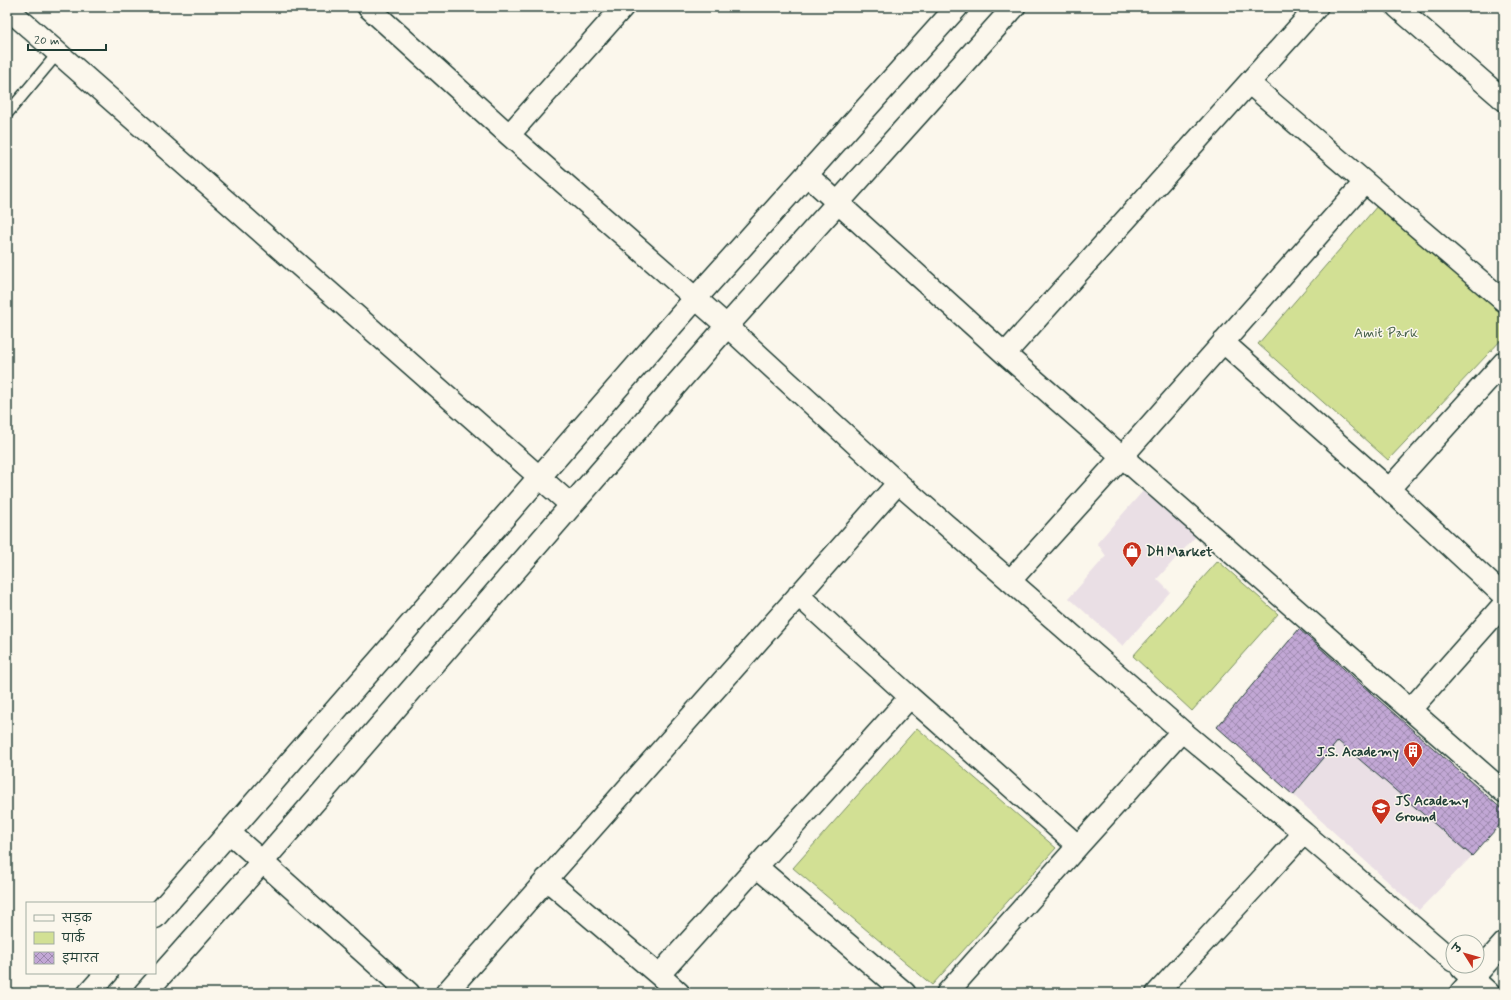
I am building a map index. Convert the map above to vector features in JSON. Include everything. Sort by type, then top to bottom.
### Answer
[{"type":"street","points":[[368,7],[509,135],[727,326],[898,483],[1182,731],[1445,954]]},
{"type":"street","points":[[509,135],[623,7]]},
{"type":"street","points":[[156,916],[539,476],[695,299],[957,7]]},
{"type":"street","points":[[145,993],[262,862],[727,326],[1014,7]]},
{"type":"street","points":[[1005,354],[1317,7]]},
{"type":"street","points":[[1397,7],[1504,100]]},
{"type":"street","points":[[7,8],[571,505]]},
{"type":"street","points":[[1248,83],[1504,301]]},
{"type":"street","points":[[807,175],[1121,458],[1504,792]]},
{"type":"street","points":[[1010,581],[1365,182]]},
{"type":"street","points":[[1223,342],[1389,489],[1504,596]]},
{"type":"street","points":[[1389,489],[1504,362]]},
{"type":"street","points":[[446,993],[898,483]]},
{"type":"street","points":[[798,595],[1078,846]]},
{"type":"street","points":[[1410,710],[1504,604]]},
{"type":"street","points":[[659,975],[910,697]]},
{"type":"street","points":[[947,993],[1182,731]]},
{"type":"street","points":[[229,832],[404,991]]},
{"type":"street","points":[[1157,993],[1304,833]]},
{"type":"street","points":[[757,868],[905,993]]},
{"type":"street","points":[[546,879],[679,993]]},
{"type":"street","points":[[1489,993],[1464,979],[1504,943]]},
{"type":"street","points":[[89,993],[106,974]]},
{"type":"lane","points":[[7,114],[58,53]]},
{"type":"shaded area","name":"DH Market","points":[[1143,491],[1197,535],[1157,579],[1170,592],[1123,646],[1069,598],[1106,556],[1097,543]]},
{"type":"shaded area","name":"JS Academy Ground","points":[[1338,741],[1472,856],[1419,910],[1293,795]]},
{"type":"green space","name":"Amit Park","points":[[1378,205],[1504,310],[1504,337],[1388,460],[1258,344]]},
{"type":"green space","points":[[1218,561],[1278,614],[1192,711],[1133,656]]},
{"type":"green space","points":[[917,728],[1056,848],[932,985],[793,868]]},
{"type":"building","name":"J.S. Academy","points":[[1299,629],[1504,811],[1504,820],[1472,856],[1338,741],[1293,795],[1217,727]]},
{"type":"place","name":"DH Market","points":[[1132,568]]},
{"type":"place","name":"J.S. Academy","points":[[1413,768]]},
{"type":"place","name":"JS Academy Ground","points":[[1381,825]]}]
